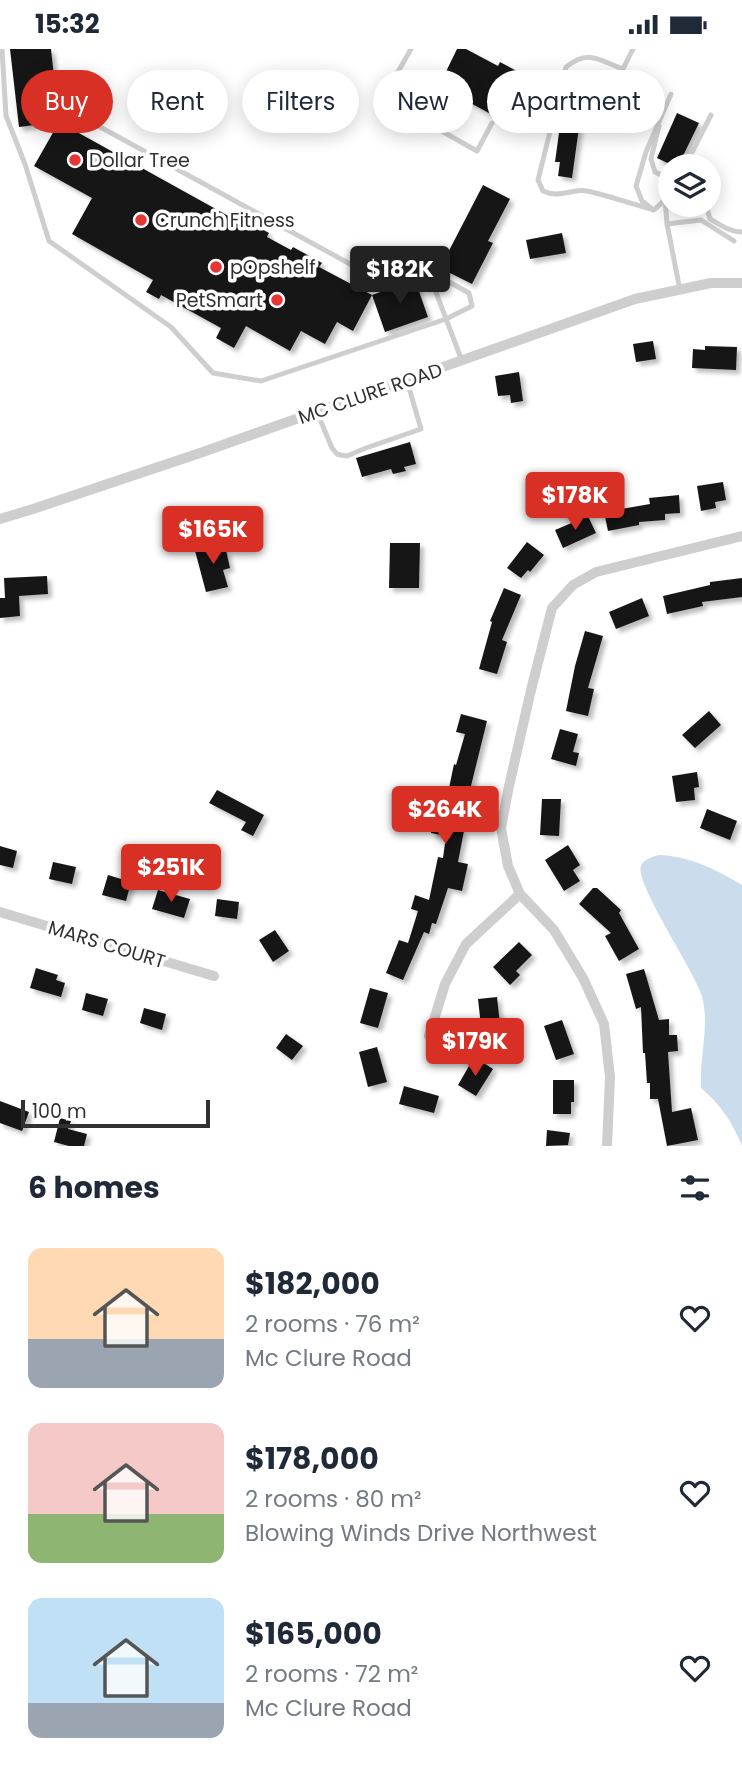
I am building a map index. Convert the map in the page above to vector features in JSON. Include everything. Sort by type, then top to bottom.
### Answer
[{"type":"street","name":"MC CLURE ROAD","points":[[0,519],[407,381],[635,299],[711,283],[742,282]]},
{"type":"street","points":[[607,1146],[610,1077],[604,1024],[583,978],[554,930],[520,894],[508,866],[501,828],[531,689],[552,608],[573,586],[596,572],[742,536]]},
{"type":"street","points":[[429,1036],[445,984],[466,944],[520,894]]},
{"type":"street","name":"MARS COURT","points":[[0,912],[214,976]]},
{"type":"lane","points":[[2,49],[6,116],[25,164],[49,241],[171,327],[213,373],[261,381],[446,319],[472,306],[469,293],[428,270]]},
{"type":"lane","points":[[411,49],[383,98],[477,151],[487,133]]},
{"type":"lane","points":[[633,49],[623,69],[590,56],[579,57],[566,67],[538,180],[543,191],[549,194],[559,195],[584,190],[653,210]]},
{"type":"lane","points":[[665,108],[671,94]]},
{"type":"lane","points":[[691,154],[711,115]]},
{"type":"lane","points":[[110,133],[361,270]]},
{"type":"lane","points":[[653,210],[642,201],[636,186],[654,133]]},
{"type":"lane","points":[[658,133],[652,159],[655,172],[658,174]]},
{"type":"lane","points":[[653,210],[658,206]]},
{"type":"lane","points":[[667,217],[680,290]]},
{"type":"lane","points":[[709,217],[727,229],[742,232]]},
{"type":"lane","points":[[667,225],[701,221],[734,241]]},
{"type":"lane","points":[[420,250],[461,361]]},
{"type":"lane","points":[[317,412],[322,429],[337,454],[354,454],[421,429],[407,381]]},
{"type":"water","points":[[659,855],[702,864],[742,885],[742,1146],[725,1114],[701,1088],[705,1030],[702,996],[655,908],[641,875],[642,864]]},
{"type":"building","points":[[10,49],[51,49],[53,70],[21,70],[19,127]]},
{"type":"building","points":[[457,49],[466,49],[498,66],[500,62],[515,70],[487,70],[487,112],[473,104],[473,70],[447,70]]},
{"type":"building","points":[[677,113],[699,123],[684,154],[659,154]]},
{"type":"building","points":[[53,133],[79,133],[232,218],[234,214],[269,233],[267,237],[322,263],[319,267],[372,295],[353,331],[337,322],[325,344],[301,331],[290,351],[246,326],[234,348],[216,338],[221,328],[161,295],[159,299],[146,292],[153,280],[72,234],[92,198],[34,166]]},
{"type":"building","points":[[559,133],[578,133],[572,178],[558,176],[560,162],[555,162]]},
{"type":"building","points":[[483,185],[510,199],[488,241],[493,243],[472,284],[440,268]]},
{"type":"building","points":[[562,233],[566,253],[530,259],[526,240]]},
{"type":"building","points":[[415,280],[428,317],[385,332],[372,295]]},
{"type":"building","points":[[653,341],[656,359],[636,362],[633,344]]},
{"type":"building","points":[[705,346],[737,347],[736,370],[692,368],[693,349],[705,350]]},
{"type":"building","points":[[519,372],[523,401],[511,403],[510,395],[498,396],[495,376]]},
{"type":"building","points":[[410,442],[416,464],[404,467],[406,471],[393,474],[391,469],[362,477],[356,458]]},
{"type":"building","points":[[723,482],[726,500],[715,502],[716,508],[701,511],[697,486]]},
{"type":"building","points":[[679,495],[680,513],[665,514],[665,520],[639,522],[639,525],[608,531],[604,512],[650,504],[649,498]]},
{"type":"building","points":[[588,516],[596,533],[563,548],[555,530]]},
{"type":"building","points":[[220,541],[222,551],[226,550],[230,568],[223,570],[228,587],[206,592],[194,547]]},
{"type":"building","points":[[527,542],[544,555],[530,572],[528,570],[521,578],[507,568]]},
{"type":"building","points":[[390,543],[420,543],[419,588],[389,588]]},
{"type":"building","points":[[47,576],[48,594],[19,596],[20,616],[0,618],[0,598],[5,598],[4,578]]},
{"type":"building","points":[[742,578],[742,597],[702,602],[703,606],[667,614],[663,596],[710,585],[710,582]]},
{"type":"building","points":[[504,588],[521,595],[502,640],[507,642],[497,674],[479,669],[492,622],[490,621]]},
{"type":"building","points":[[642,598],[649,616],[616,629],[609,612]]},
{"type":"building","points":[[585,631],[603,636],[588,688],[594,689],[588,716],[566,711]]},
{"type":"building","points":[[709,711],[721,725],[695,748],[682,735]]},
{"type":"building","points":[[461,714],[487,721],[470,790],[467,789],[459,830],[464,831],[458,862],[468,864],[462,891],[448,888],[436,924],[432,923],[429,934],[424,932],[403,980],[386,973],[399,940],[408,943],[418,911],[411,909],[415,895],[429,900],[438,857],[443,858],[446,836],[431,833],[434,816],[443,817],[454,764],[456,765],[465,734],[456,732]]},
{"type":"building","points":[[560,729],[578,734],[573,752],[579,753],[576,766],[551,759]]},
{"type":"building","points":[[697,772],[699,787],[694,788],[695,800],[676,802],[672,776]]},
{"type":"building","points":[[217,790],[264,815],[253,836],[241,830],[246,822],[209,803]]},
{"type":"building","points":[[542,799],[561,799],[559,836],[540,835]]},
{"type":"building","points":[[707,809],[737,821],[730,840],[700,828]]},
{"type":"building","points":[[568,845],[580,865],[573,870],[580,881],[564,891],[545,860]]},
{"type":"building","points":[[0,846],[17,851],[13,868],[0,865]]},
{"type":"building","points":[[53,862],[76,867],[72,884],[49,879]]},
{"type":"building","points":[[108,875],[131,882],[126,901],[102,895]]},
{"type":"building","points":[[593,888],[597,888],[621,910],[619,913],[639,949],[619,961],[605,936],[611,933],[579,904]]},
{"type":"building","points":[[158,890],[190,899],[184,918],[152,909]]},
{"type":"building","points":[[217,899],[239,902],[237,919],[215,916]]},
{"type":"building","points":[[275,930],[289,951],[273,962],[259,940]]},
{"type":"building","points":[[519,942],[532,955],[516,971],[520,975],[510,985],[493,967]]},
{"type":"building","points":[[36,968],[58,975],[56,980],[65,983],[61,997],[30,988]]},
{"type":"building","points":[[644,969],[659,1020],[669,1019],[669,1035],[677,1035],[678,1051],[668,1052],[672,1112],[691,1108],[698,1140],[667,1146],[658,1099],[650,1099],[650,1083],[647,1083],[643,1053],[641,1007],[636,1009],[626,974]]},
{"type":"building","points":[[370,988],[388,993],[378,1028],[360,1023]]},
{"type":"building","points":[[86,993],[108,999],[103,1016],[82,1010]]},
{"type":"building","points":[[497,997],[501,1033],[482,1035],[478,999]]},
{"type":"building","points":[[144,1008],[166,1014],[162,1030],[140,1023]]},
{"type":"building","points":[[562,1020],[574,1054],[556,1060],[544,1026]]},
{"type":"building","points":[[286,1034],[303,1046],[292,1060],[276,1048]]},
{"type":"building","points":[[377,1047],[387,1082],[368,1087],[359,1052]]},
{"type":"building","points":[[479,1060],[493,1069],[476,1096],[458,1085],[469,1066],[473,1069]]},
{"type":"building","points":[[553,1080],[574,1080],[571,1114],[553,1114]]},
{"type":"building","points":[[404,1086],[439,1096],[434,1113],[399,1104]]},
{"type":"building","points":[[0,1101],[29,1112],[22,1131],[0,1123]]},
{"type":"building","points":[[60,1118],[71,1121],[68,1129],[87,1134],[84,1146],[54,1142]]},
{"type":"building","points":[[547,1130],[570,1133],[568,1145],[546,1146]]},
{"type":"place","name":"Dollar Tree","points":[[75,160]]},
{"type":"place","name":"Crunch Fitness","points":[[141,220]]},
{"type":"place","name":"pOpshelf","points":[[216,267]]},
{"type":"place","name":"PetSmart","points":[[277,300]]}]
